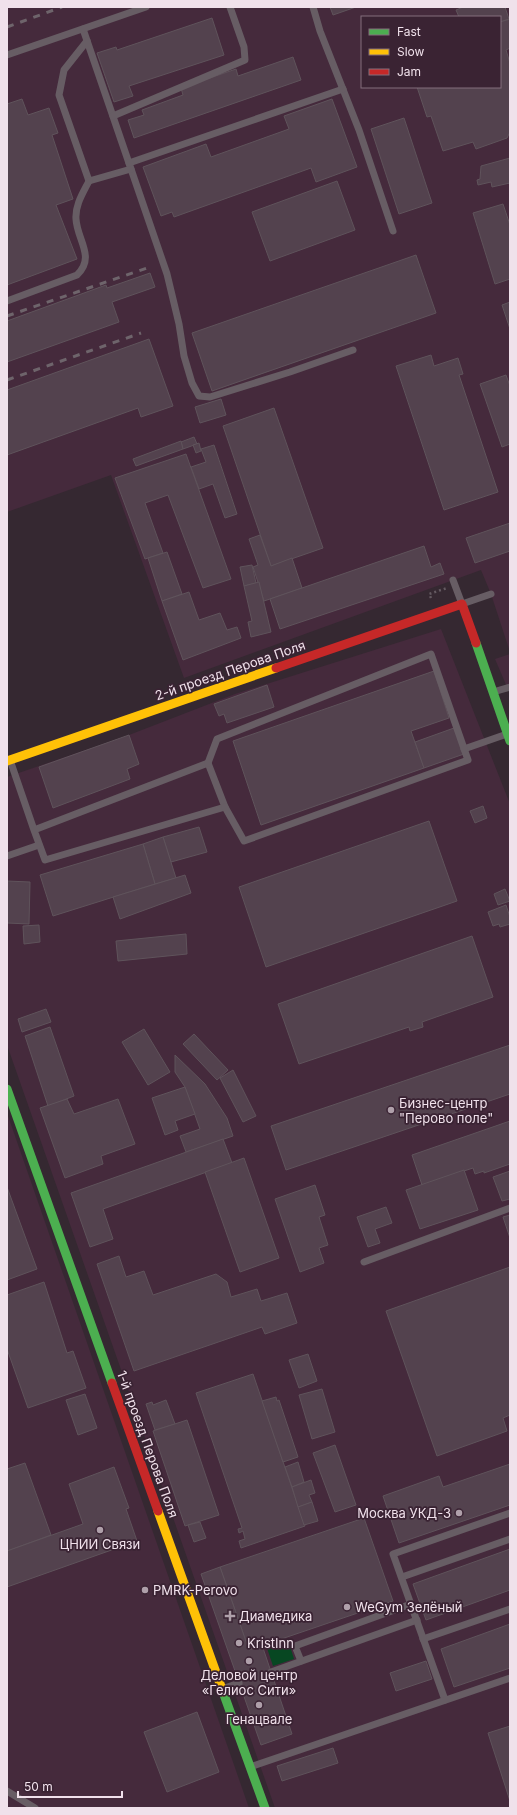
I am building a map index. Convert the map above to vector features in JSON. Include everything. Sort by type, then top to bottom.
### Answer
[{"type":"street","points":[[462,604],[509,738]]},
{"type":"street","name":"2-й проезд Перова Поля","points":[[9,761],[462,604]]},
{"type":"street","name":"1-й проезд Перова Поля","points":[[7,1089],[265,1808]]},
{"type":"lane","points":[[7,55],[146,7]]},
{"type":"lane","points":[[112,116],[245,60],[244,47],[230,7]]},
{"type":"lane","points":[[313,7],[320,31],[343,89],[393,231]]},
{"type":"lane","points":[[83,29],[167,274],[180,324],[184,356],[192,383],[199,396],[210,397],[290,372],[353,350]]},
{"type":"lane","points":[[87,41],[64,70],[59,95],[89,181]]},
{"type":"lane","points":[[7,301],[77,275],[84,268],[86,256],[76,220],[78,204],[89,181],[343,89]]},
{"type":"lane","points":[[453,580],[462,604],[491,594]]},
{"type":"lane","points":[[431,654],[464,749],[468,760],[244,841],[226,807],[208,762],[217,739],[431,654]]},
{"type":"lane","points":[[493,692],[510,687]]},
{"type":"lane","points":[[464,749],[509,738]]},
{"type":"lane","points":[[9,761],[44,860],[226,807]]},
{"type":"lane","points":[[34,830],[208,762]]},
{"type":"lane","points":[[7,856],[39,845]]},
{"type":"lane","points":[[364,1262],[510,1208]]},
{"type":"lane","points":[[445,1700],[393,1554],[510,1513]]},
{"type":"lane","points":[[402,1577],[510,1539]]},
{"type":"lane","points":[[301,1661],[295,1646],[411,1604]]},
{"type":"lane","points":[[423,1639],[510,1609]]},
{"type":"lane","points":[[271,1672],[417,1620]]},
{"type":"lane","points":[[250,1767],[510,1678]]},
{"type":"lane","points":[[222,1689],[239,1683]]},
{"type":"lane","points":[[7,1791],[35,1808]]},
{"type":"shaded area","points":[[7,7],[510,7],[510,652],[491,594],[481,570],[184,678],[111,475],[7,512]]},
{"type":"shaded area","points":[[441,629],[510,804],[510,1808],[275,1808],[7,1045],[7,777],[129,735],[235,694]]},
{"type":"shaded area","points":[[510,654],[510,694],[495,659]]},
{"type":"shaded area","points":[[7,1113],[249,1808],[7,1808]]},
{"type":"green space","points":[[288,1640],[294,1659],[273,1666],[267,1648]]},
{"type":"building","points":[[330,7],[356,7],[333,15]]},
{"type":"building","points":[[463,7],[505,7],[509,19],[501,22],[501,16],[459,16],[456,10]]},
{"type":"building","points":[[212,18],[224,55],[129,86],[133,96],[114,102],[97,53],[116,47],[117,50]]},
{"type":"building","points":[[510,19],[510,48],[506,50],[510,63],[510,132],[507,138],[476,149],[473,142],[443,151],[431,116],[427,117],[417,88],[501,88],[501,22]]},
{"type":"building","points":[[293,57],[301,80],[134,138],[128,120],[144,115],[142,110],[183,95],[181,88],[236,69],[238,76]]},
{"type":"building","points":[[22,99],[28,115],[49,108],[58,133],[52,135],[73,199],[56,205],[77,259],[7,285],[7,104]]},
{"type":"building","points":[[332,99],[357,167],[316,182],[311,168],[174,217],[172,212],[161,216],[143,167],[206,144],[211,157],[289,129],[284,116]]},
{"type":"building","points":[[404,118],[432,203],[399,214],[371,129]]},
{"type":"building","points":[[510,158],[510,183],[492,187],[491,182],[478,185],[477,180],[480,179],[481,166]]},
{"type":"building","points":[[337,181],[355,230],[270,261],[252,212]]},
{"type":"building","points":[[503,204],[510,225],[510,279],[495,284],[473,213]]},
{"type":"building","points":[[416,255],[436,313],[212,391],[192,333]]},
{"type":"building","points":[[150,273],[155,287],[112,302],[119,322],[7,362],[7,321],[106,285],[107,288]]},
{"type":"building","points":[[510,302],[510,329],[502,305]]},
{"type":"building","points":[[149,339],[173,406],[141,417],[138,408],[7,455],[7,390]]},
{"type":"building","points":[[431,355],[434,366],[458,358],[463,374],[459,375],[498,492],[444,510],[396,366]]},
{"type":"building","points":[[506,375],[510,386],[510,444],[502,447],[480,384]]},
{"type":"building","points":[[221,399],[226,415],[200,423],[195,407]]},
{"type":"building","points":[[274,408],[323,548],[271,566],[223,426]]},
{"type":"building","points":[[194,437],[197,444],[183,449],[181,442]]},
{"type":"building","points":[[181,441],[183,449],[136,466],[133,459]]},
{"type":"building","points":[[199,443],[201,451],[196,453],[193,445]]},
{"type":"building","points":[[214,445],[237,514],[225,518],[213,484],[199,489],[191,467],[206,462],[201,449]]},
{"type":"building","points":[[186,454],[231,579],[203,588],[168,495],[145,503],[163,553],[145,559],[115,478]]},
{"type":"building","points":[[510,523],[510,551],[475,563],[466,538]]},
{"type":"building","points":[[260,535],[271,566],[292,558],[302,588],[264,601],[253,567],[258,565],[249,539]]},
{"type":"building","points":[[424,546],[431,567],[440,563],[444,574],[280,629],[270,599]]},
{"type":"building","points":[[167,552],[182,594],[162,601],[148,558]]},
{"type":"building","points":[[252,565],[256,583],[244,586],[240,567]]},
{"type":"building","points":[[259,582],[271,632],[251,637],[248,622],[252,621],[244,586]]},
{"type":"building","points":[[189,592],[199,620],[220,613],[227,630],[237,627],[241,638],[183,660],[162,601]]},
{"type":"building","points":[[434,671],[449,718],[411,731],[424,768],[261,825],[233,741]]},
{"type":"building","points":[[267,685],[274,707],[227,723],[224,714],[219,716],[214,704]]},
{"type":"building","points":[[454,728],[464,754],[424,768],[415,742]]},
{"type":"building","points":[[129,735],[139,764],[127,769],[130,779],[53,808],[39,767]]},
{"type":"building","points":[[483,806],[487,818],[475,823],[470,811]]},
{"type":"building","points":[[429,821],[457,901],[266,967],[239,887]]},
{"type":"building","points":[[199,827],[207,852],[171,862],[163,837]]},
{"type":"building","points":[[163,837],[176,878],[155,884],[143,844]]},
{"type":"building","points":[[143,844],[155,884],[53,916],[40,875]]},
{"type":"building","points":[[185,875],[191,893],[120,919],[113,897]]},
{"type":"building","points":[[7,881],[30,882],[29,924],[7,923]]},
{"type":"building","points":[[505,889],[510,901],[498,905],[494,894]]},
{"type":"building","points":[[506,905],[510,917],[510,924],[500,927],[499,924],[493,926],[488,912]]},
{"type":"building","points":[[39,925],[40,942],[24,944],[23,926]]},
{"type":"building","points":[[186,934],[187,954],[118,961],[116,941]]},
{"type":"building","points":[[472,936],[493,997],[422,1022],[423,1027],[410,1031],[409,1027],[299,1064],[278,1004]]},
{"type":"building","points":[[46,1009],[51,1022],[22,1032],[18,1019]]},
{"type":"building","points":[[50,1027],[74,1096],[48,1106],[25,1036]]},
{"type":"building","points":[[144,1029],[170,1072],[148,1085],[122,1042]]},
{"type":"building","points":[[194,1034],[228,1070],[217,1080],[183,1044]]},
{"type":"building","name":"Бизнес-центр \"Перово поле\"","points":[[510,1045],[510,1094],[286,1170],[271,1126]]},
{"type":"building","points":[[175,1055],[205,1084],[227,1118],[233,1136],[186,1152],[180,1136],[200,1129],[185,1087],[175,1072]]},
{"type":"building","points":[[233,1070],[256,1116],[243,1122],[220,1078]]},
{"type":"building","points":[[185,1087],[195,1114],[175,1121],[178,1130],[165,1135],[152,1098]]},
{"type":"building","points":[[67,1099],[74,1114],[118,1099],[135,1144],[101,1156],[103,1164],[65,1178],[40,1108]]},
{"type":"building","points":[[510,1121],[510,1164],[484,1173],[484,1171],[475,1174],[473,1168],[422,1185],[412,1155]]},
{"type":"building","points":[[223,1139],[232,1163],[103,1209],[113,1239],[90,1247],[71,1193]]},
{"type":"building","points":[[244,1158],[279,1258],[240,1272],[205,1172]]},
{"type":"building","points":[[464,1170],[478,1210],[420,1229],[406,1190]]},
{"type":"building","points":[[510,1171],[510,1199],[502,1201],[493,1177]]},
{"type":"building","points":[[315,1185],[325,1215],[319,1217],[328,1245],[319,1248],[324,1263],[300,1272],[275,1199]]},
{"type":"building","points":[[7,1187],[37,1269],[7,1280]]},
{"type":"building","points":[[386,1207],[392,1223],[375,1229],[380,1243],[368,1247],[357,1217]]},
{"type":"building","points":[[510,1215],[510,1238],[503,1217]]},
{"type":"building","points":[[119,1256],[126,1277],[144,1271],[153,1295],[216,1274],[227,1282],[231,1297],[257,1289],[261,1301],[287,1293],[297,1323],[265,1334],[262,1327],[134,1371],[97,1264]]},
{"type":"building","points":[[510,1267],[510,1415],[503,1418],[507,1431],[437,1456],[386,1311]]},
{"type":"building","points":[[44,1282],[67,1353],[73,1351],[86,1388],[28,1408],[7,1349],[7,1295]]},
{"type":"building","points":[[308,1354],[317,1381],[299,1388],[289,1360]]},
{"type":"building","points":[[253,1374],[305,1526],[241,1548],[239,1541],[245,1539],[243,1531],[239,1533],[238,1529],[242,1528],[196,1393]]},
{"type":"building","points":[[322,1389],[335,1432],[312,1439],[299,1395]]},
{"type":"building","points":[[85,1394],[97,1428],[78,1435],[66,1400]]},
{"type":"building","points":[[276,1397],[277,1401],[279,1400],[298,1457],[283,1462],[262,1401]]},
{"type":"building","points":[[166,1400],[175,1424],[155,1430],[146,1404],[152,1402],[153,1405]]},
{"type":"building","points":[[187,1420],[219,1515],[185,1526],[153,1431]]},
{"type":"building","points":[[335,1445],[356,1505],[335,1512],[313,1453]]},
{"type":"building","points":[[298,1462],[304,1482],[292,1487],[285,1467]]},
{"type":"building","points":[[25,1463],[51,1535],[7,1551],[7,1469]]},
{"type":"building","points":[[510,1464],[510,1505],[399,1543],[383,1496],[439,1476],[443,1487]]},
{"type":"building","name":"ЦНИИ Связи","points":[[114,1467],[129,1508],[126,1509],[137,1541],[7,1587],[7,1551],[83,1524],[69,1484]]},
{"type":"building","points":[[311,1480],[315,1493],[309,1495],[312,1502],[298,1507],[292,1487]]},
{"type":"building","points":[[312,1502],[318,1521],[304,1525],[298,1507]]},
{"type":"building","points":[[364,1518],[393,1601],[249,1650],[220,1567]]},
{"type":"building","points":[[200,1522],[206,1538],[194,1542],[188,1525]]},
{"type":"building","points":[[510,1549],[510,1590],[426,1620],[413,1584]]},
{"type":"building","name":"Деловой центр «Гелиос Сити»","points":[[220,1567],[249,1650],[262,1645],[292,1734],[261,1745],[201,1574]]},
{"type":"building","points":[[510,1624],[510,1668],[454,1687],[441,1649]]},
{"type":"building","points":[[426,1661],[432,1679],[396,1691],[390,1673]]},
{"type":"building","points":[[197,1712],[219,1772],[167,1792],[144,1732]]},
{"type":"building","points":[[510,1726],[510,1801],[488,1733]]},
{"type":"building","points":[[333,1748],[338,1763],[282,1781],[277,1766]]},
{"type":"railway","points":[[7,27],[62,7]]},
{"type":"railway","points":[[7,316],[147,268]]},
{"type":"railway","points":[[7,380],[141,333]]},
{"type":"traffic: fast","points":[[476,643],[510,741]]},
{"type":"traffic: fast","points":[[7,1089],[112,1383]]},
{"type":"traffic: fast","points":[[223,1692],[265,1808]]},
{"type":"traffic: slow","points":[[7,761],[276,668]]},
{"type":"traffic: slow","points":[[158,1511],[223,1692]]},
{"type":"traffic: jam","points":[[276,668],[462,604],[476,643]]},
{"type":"traffic: jam","points":[[112,1383],[158,1511]]},
{"type":"place","name":"Бизнес-центр \"Перово поле\"","points":[[391,1110]]},
{"type":"place","name":"Москва УКД-3","points":[[459,1513]]},
{"type":"place","name":"ЦНИИ Связи","points":[[100,1530]]},
{"type":"place","name":"PMRK-Perovo","points":[[145,1590]]},
{"type":"place","name":"WeGym Зелёный","points":[[347,1607]]},
{"type":"place","name":"Диамедика","points":[[230,1616]]},
{"type":"place","name":"KristInn","points":[[239,1643]]},
{"type":"place","name":"Деловой центр «Гелиос Сити»","points":[[249,1661]]},
{"type":"place","name":"Генацвале","points":[[259,1705]]}]
